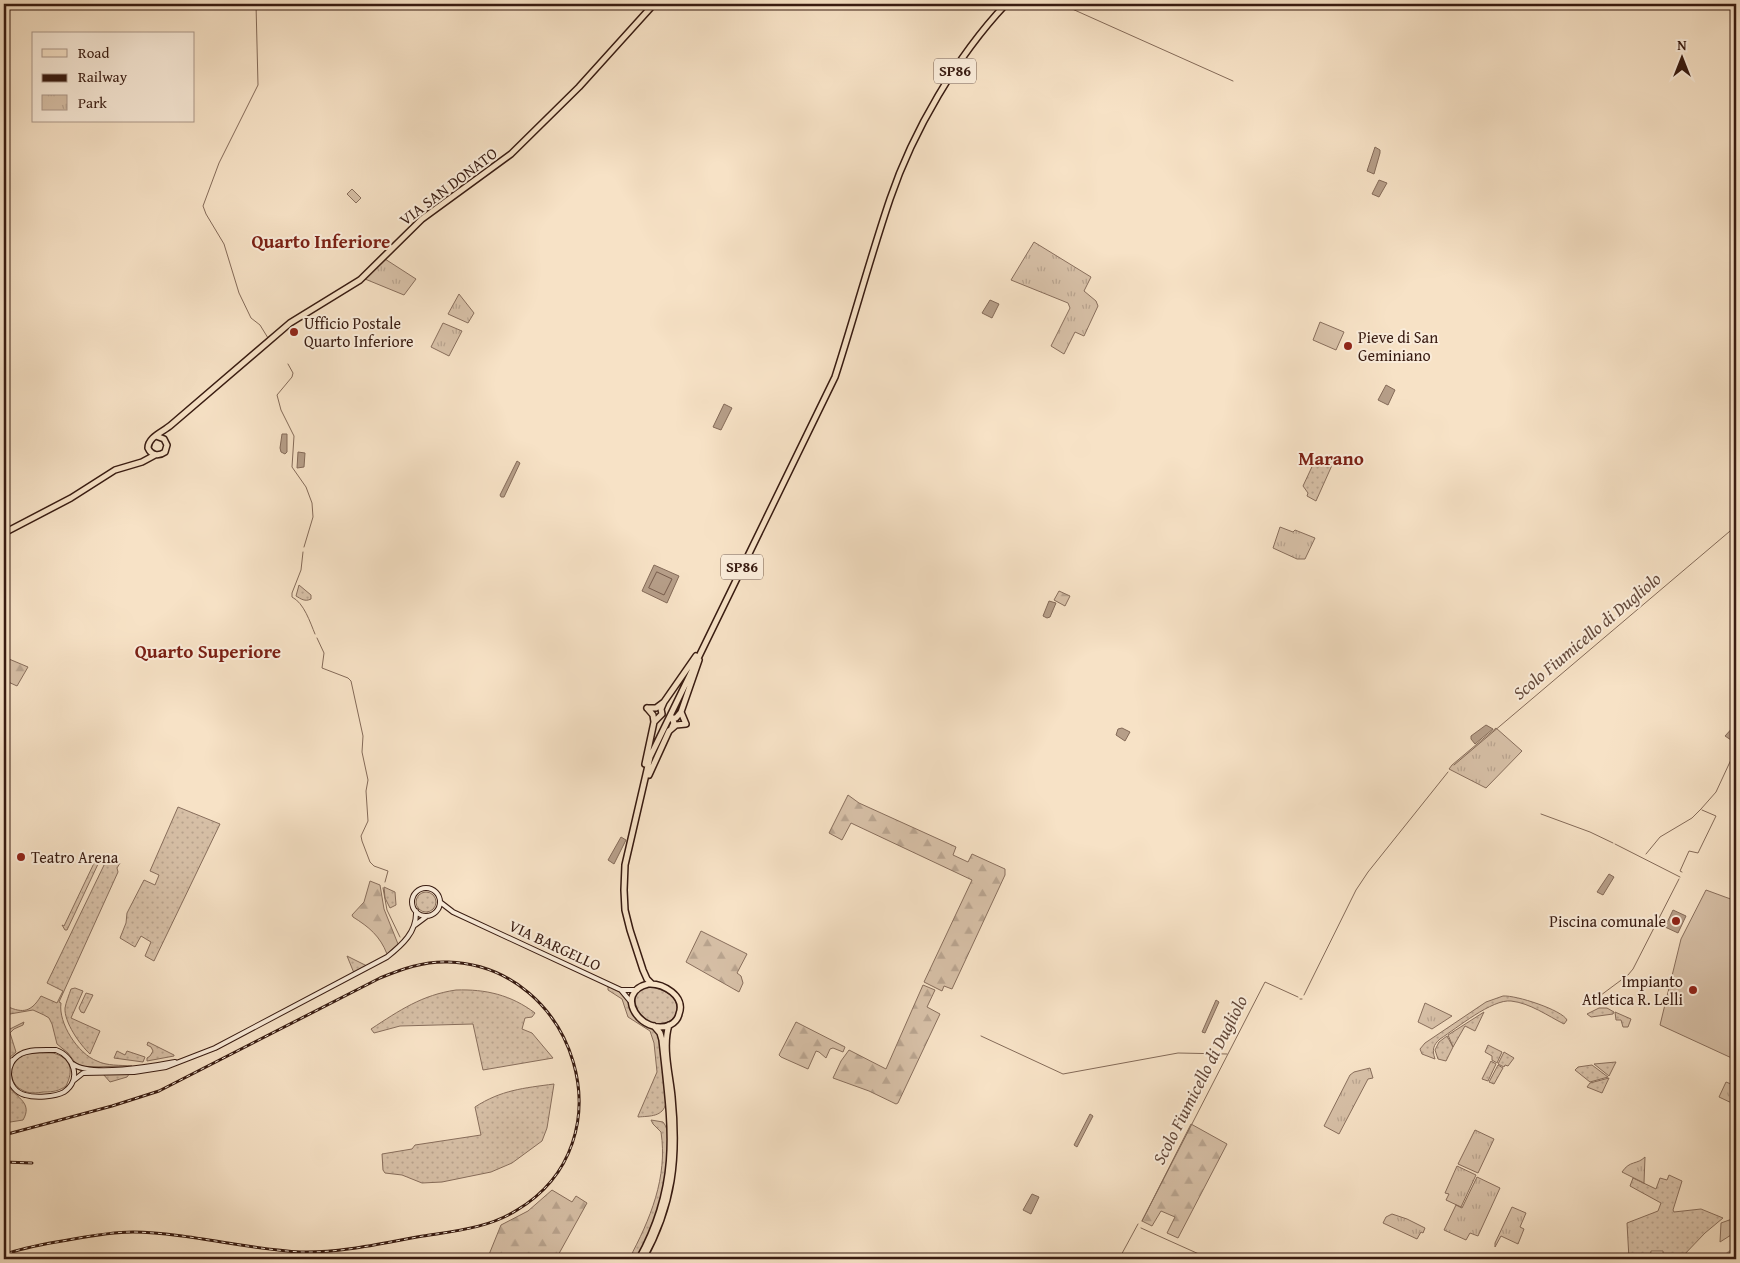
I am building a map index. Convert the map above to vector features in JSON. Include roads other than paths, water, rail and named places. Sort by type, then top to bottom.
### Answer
[{"type":"main road","name":"VIA SAN DONATO","points":[[156,436],[290,323],[360,280],[422,219],[511,154],[584,82],[654,4]]},
{"type":"main road","name":"SP86","points":[[652,984],[643,970],[627,920],[624,890],[626,865],[650,757],[835,377],[876,243],[907,156],[926,117],[975,39],[1006,4]]},
{"type":"main road","name":"VIA SAN DONATO","points":[[164,438],[165,432],[171,425]]},
{"type":"main road","points":[[4,533],[70,498],[111,473],[138,464],[155,455],[163,454],[167,445],[164,438],[156,436],[150,440],[147,456],[138,464]]},
{"type":"main road","points":[[148,448],[155,455]]},
{"type":"main road","points":[[654,722],[662,714],[661,709],[664,702],[704,646]]},
{"type":"main road","points":[[640,800],[652,764],[674,723],[672,718],[676,718],[681,712],[704,646]]},
{"type":"main road","points":[[640,800],[654,722],[653,715],[648,708],[658,707],[664,702]]},
{"type":"main road","points":[[672,728],[676,725],[686,724],[681,712]]},
{"type":"main road","points":[[427,916],[416,911],[413,906],[413,897],[423,888],[435,891],[440,902],[453,912]]},
{"type":"main road","points":[[437,911],[440,902]]},
{"type":"main road","points":[[414,927],[416,911]]},
{"type":"main road","points":[[4,1069],[14,1089],[19,1093],[29,1096],[59,1094],[83,1073],[147,1070],[166,1067],[216,1048],[245,1034],[378,963],[399,948],[420,920],[437,911],[453,912]]},
{"type":"main road","name":"VIA BARGELLO","points":[[453,912],[622,990],[638,988]]},
{"type":"main road","name":"SP86","points":[[638,988],[643,970]]},
{"type":"main road","points":[[622,990],[638,1018],[654,1026],[669,1026],[678,1018],[680,1010],[680,1003],[671,991],[652,984],[638,988],[631,1003]]},
{"type":"main road","points":[[639,1259],[662,1206],[670,1164],[671,1124],[662,1040],[660,1033],[654,1026]]},
{"type":"main road","points":[[643,1259],[662,1220],[674,1170],[675,1132],[666,1042],[669,1026]]},
{"type":"main road","points":[[4,1063],[13,1060],[25,1052],[56,1050],[66,1055],[78,1068],[85,1069],[126,1069],[153,1066],[191,1058]]},
{"type":"main road","points":[[8,1075],[13,1060]]},
{"type":"main road","points":[[72,1063],[73,1081]]},
{"type":"water","points":[[1375,147],[1380,150],[1380,153],[1374,174],[1367,171]]},
{"type":"water","points":[[1379,180],[1387,183],[1379,197],[1372,194]]},
{"type":"water","points":[[990,300],[999,304],[992,318],[982,313]]},
{"type":"water","points":[[1386,385],[1395,390],[1388,405],[1378,400]]},
{"type":"water","points":[[724,404],[732,408],[721,430],[713,427]]},
{"type":"water","points":[[282,434],[287,434],[287,452],[285,454],[281,452],[280,448]]},
{"type":"water","points":[[298,452],[305,453],[304,467],[297,468]]},
{"type":"water","points":[[517,461],[520,463],[504,497],[501,497],[500,495]]},
{"type":"water","points":[[654,565],[679,576],[667,603],[642,591]]},
{"type":"water","points":[[1049,601],[1056,603],[1050,617],[1047,618],[1043,616]]},
{"type":"water","points":[[1736,724],[1736,735],[1731,740],[1725,736]]},
{"type":"water","points":[[1486,725],[1493,729],[1475,744],[1471,736]]},
{"type":"water","points":[[1122,728],[1130,732],[1125,741],[1116,735],[1118,729]]},
{"type":"water","points":[[621,837],[626,840],[614,864],[608,860]]},
{"type":"water","points":[[1609,874],[1614,877],[1603,895],[1597,892]]},
{"type":"water","name":"Piscina comunale","points":[[1673,910],[1686,916],[1678,933],[1665,927]]},
{"type":"water","points":[[1216,1000],[1219,1002],[1205,1033],[1202,1032]]},
{"type":"water","points":[[1090,1114],[1093,1116],[1077,1147],[1074,1145]]},
{"type":"water","points":[[1032,1194],[1039,1197],[1031,1214],[1023,1210]]},
{"type":"waterway","points":[[256,4],[258,85],[219,163],[203,206],[224,244],[239,293],[251,318],[260,325],[268,338]]},
{"type":"waterway","points":[[1061,4],[1233,81]]},
{"type":"waterway","points":[[288,364],[293,373],[292,377],[277,395],[281,410],[294,436],[292,467],[306,487],[312,503],[313,517],[304,547]]},
{"type":"waterway","name":"Scolo Fiumicello di Dugliolo","points":[[1454,765],[1736,526]]},
{"type":"waterway","points":[[303,552],[301,570],[292,597],[303,608],[315,634]]},
{"type":"waterway","points":[[317,638],[324,653],[322,668],[348,678],[351,681],[363,736],[362,752],[368,780],[366,791],[368,821],[361,836],[370,862],[374,866],[388,871],[385,882]]},
{"type":"waterway","points":[[1646,854],[1660,837],[1692,818],[1716,792],[1736,749]]},
{"type":"waterway","name":"Scolo Fiumicello di Dugliolo","points":[[1304,995],[1356,890],[1368,872],[1448,772]]},
{"type":"waterway","points":[[1682,872],[1680,871],[1689,851],[1698,853],[1716,816],[1702,810]]},
{"type":"waterway","points":[[1541,814],[1590,832],[1613,843]]},
{"type":"waterway","points":[[1615,844],[1680,877]]},
{"type":"waterway","points":[[1593,1001],[1628,975],[1633,969],[1679,879]]},
{"type":"waterway","points":[[383,888],[387,910],[400,937]]},
{"type":"waterway","name":"Scolo Fiumicello di Dugliolo","points":[[1142,1221],[1265,982],[1298,997]]},
{"type":"waterway","points":[[981,1036],[1063,1074],[1178,1053],[1227,1054]]},
{"type":"waterway","name":"Scolo Fiumicello di Dugliolo","points":[[1119,1259],[1138,1224]]},
{"type":"waterway","points":[[1141,1228],[1210,1259]]},
{"type":"waterway","points":[[1722,1259],[1736,1248]]},
{"type":"railway","points":[[4,1135],[112,1106],[159,1091],[380,978],[413,966],[439,962],[448,962],[492,971],[529,993],[556,1024],[573,1062],[579,1103],[572,1143],[552,1180],[517,1210],[483,1225],[332,1251],[301,1252],[259,1248],[175,1235],[133,1232],[100,1234],[27,1248],[4,1255]]},
{"type":"railway","points":[[4,1162],[32,1163]]},
{"type":"place","name":"Ufficio Postale Quarto Inferiore","points":[[294,332]]},
{"type":"place","name":"Pieve di San Geminiano","points":[[1348,346]]},
{"type":"place","name":"Teatro Arena","points":[[21,857]]},
{"type":"place","name":"Piscina comunale","points":[[1676,921]]},
{"type":"place","name":"Impianto Atletica R. Lelli","points":[[1693,990]]},
{"type":"district","name":"Quarto Inferiore","points":[[321,241]]},
{"type":"district","name":"Marano","points":[[1331,458]]},
{"type":"district","name":"Quarto Superiore","points":[[208,651]]}]
